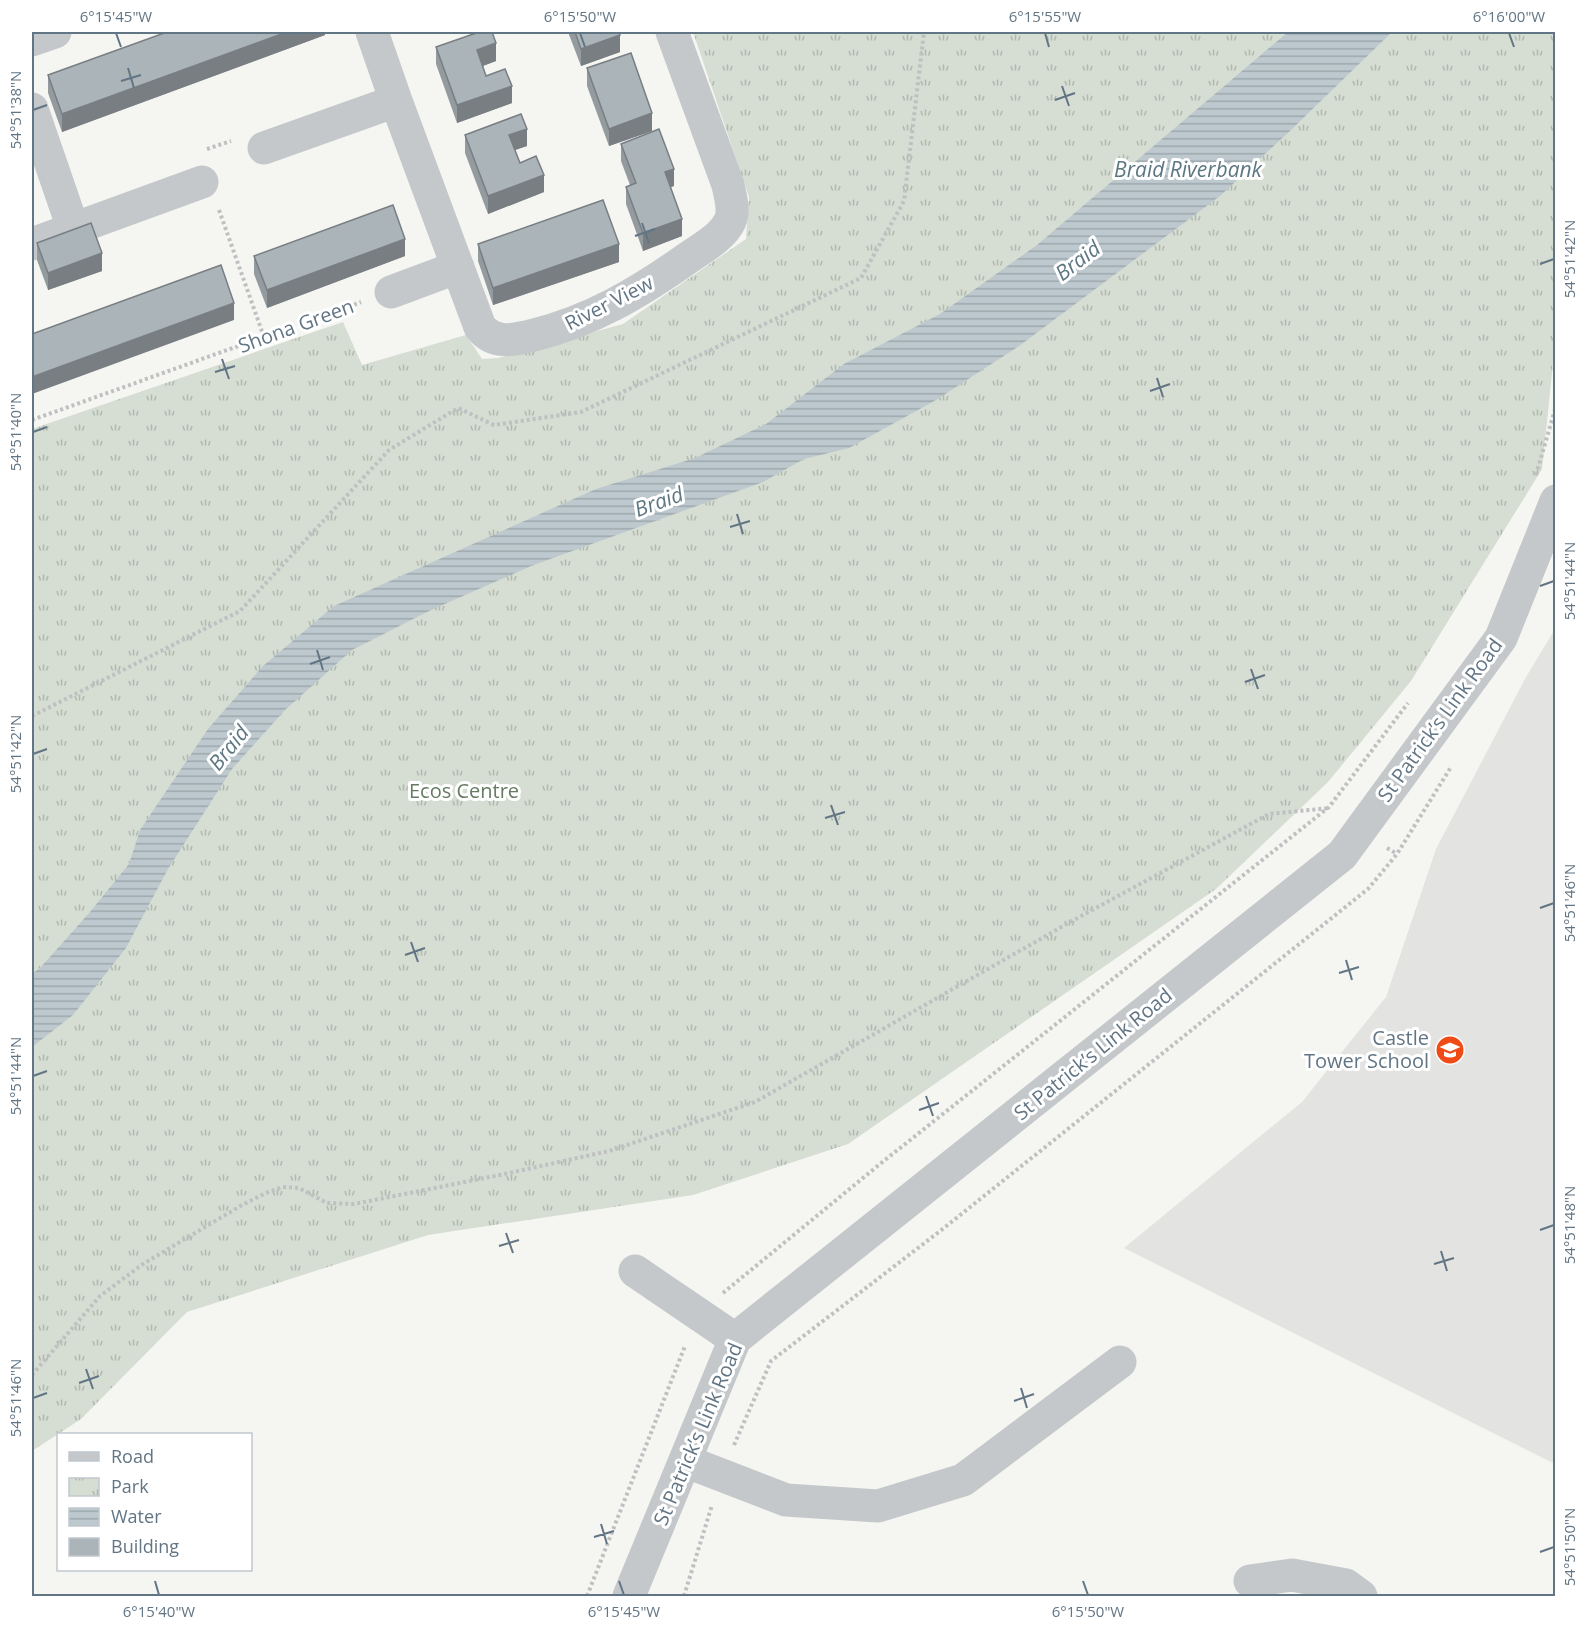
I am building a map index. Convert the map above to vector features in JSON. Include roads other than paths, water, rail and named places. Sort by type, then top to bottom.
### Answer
[{"type":"street","points":[[32,40],[55,32]]},
{"type":"street","name":"River View","points":[[372,32],[480,327],[485,334],[509,340],[556,330],[588,318],[654,281],[719,236],[731,219],[728,185],[672,32]]},
{"type":"street","points":[[264,148],[396,101]]},
{"type":"street","points":[[32,109],[73,228]]},
{"type":"street","points":[[32,244],[202,182]]},
{"type":"street","points":[[391,292],[458,267]]},
{"type":"street","name":"St Patrick’s Link Road","points":[[629,1596],[735,1339],[1342,855],[1501,638],[1545,489]]},
{"type":"street","points":[[635,1270],[735,1339]]},
{"type":"street","points":[[685,1461],[786,1500],[878,1506],[963,1480],[1120,1362]]},
{"type":"street","points":[[1250,1581],[1292,1575],[1346,1586],[1361,1596]]},
{"type":"water","name":"Braid Riverbank","points":[[1288,32],[1392,32],[1220,196],[1019,346],[936,400],[849,448],[804,459],[763,482],[531,566],[429,611],[352,650],[285,710],[232,769],[168,869],[126,948],[73,1015],[32,1047],[32,974],[90,912],[129,864],[140,830],[208,729],[263,666],[334,606],[596,489],[695,458],[766,424],[844,364],[940,314],[1037,245]]},
{"type":"place","name":"Castle Tower School","points":[[1450,1050]]},
{"type":"water label","name":"Braid","points":[[1078,261]]},
{"type":"water label","name":"Braid","points":[[659,502]]},
{"type":"water label","name":"Braid","points":[[229,748]]},
{"type":"park label","name":"Ecos Centre","points":[[464,791]]}]
